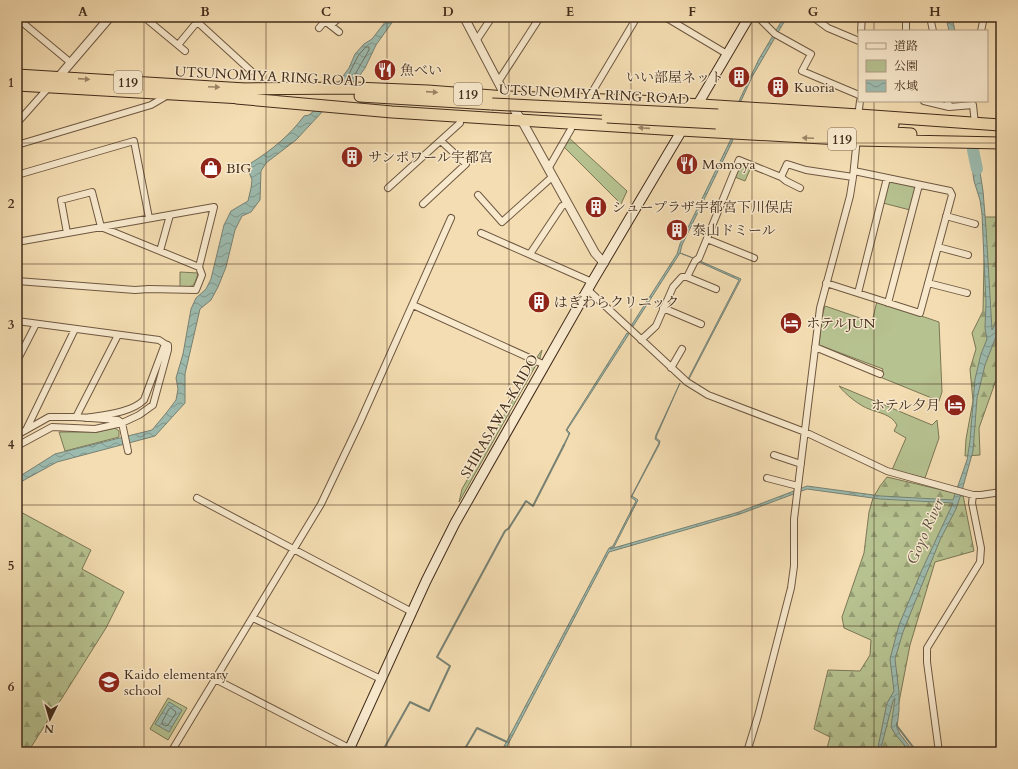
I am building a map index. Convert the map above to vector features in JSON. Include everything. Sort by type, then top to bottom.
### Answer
[{"type":"highway","name":"UTSUNOMIYA RING ROAD","points":[[17,75],[58,77],[237,93],[491,108],[717,119],[1001,129]]},
{"type":"highway","name":"UTSUNOMIYA RING ROAD","points":[[17,85],[170,94],[237,93]]},
{"type":"highway","name":"119","points":[[237,93],[355,88],[428,91],[506,97],[639,101],[1000,125],[1001,129]]},
{"type":"highway","name":"119","points":[[237,93],[354,109],[460,117],[682,131],[1001,143]]},
{"type":"highway","name":"UTSUNOMIYA RING ROAD","points":[[717,119],[1001,139]]},
{"type":"main road","name":"SHIRASAWA-KAIDO","points":[[349,750],[412,612],[455,523],[590,286],[749,17]]},
{"type":"street","points":[[17,123],[110,17]]},
{"type":"street","points":[[144,17],[185,51]]},
{"type":"street","points":[[192,17],[251,71]]},
{"type":"street","points":[[331,25],[340,17]]},
{"type":"street","points":[[464,17],[506,97],[522,121],[595,253],[604,263]]},
{"type":"street","points":[[476,41],[492,17]]},
{"type":"street","points":[[498,82],[540,17]]},
{"type":"street","points":[[588,100],[638,17]]},
{"type":"street","points":[[665,17],[726,54]]},
{"type":"street","points":[[758,17],[775,34],[811,54],[802,71],[858,95]]},
{"type":"street","points":[[814,17],[828,28],[858,41]]},
{"type":"street","points":[[862,30],[862,17],[930,17],[933,30]]},
{"type":"street","points":[[981,30],[984,17]]},
{"type":"street","points":[[17,18],[70,63]]},
{"type":"street","points":[[906,18],[906,30]]},
{"type":"street","points":[[318,28],[325,20],[338,32]]},
{"type":"street","points":[[178,45],[197,22]]},
{"type":"street","points":[[17,145],[151,105],[170,94]]},
{"type":"street","points":[[858,116],[860,102]]},
{"type":"street","points":[[932,102],[961,106],[972,104],[975,124]]},
{"type":"street","points":[[388,188],[460,123],[460,117]]},
{"type":"street","points":[[478,195],[502,222],[550,173],[571,129],[571,123]]},
{"type":"street","points":[[747,752],[758,716],[791,588],[794,566],[794,518],[820,308],[850,196],[854,174],[857,137]]},
{"type":"street","points":[[17,175],[134,141],[149,218]]},
{"type":"street","points":[[423,204],[466,164],[441,141]]},
{"type":"street","points":[[687,277],[695,261],[699,258],[740,160],[781,177],[800,188]]},
{"type":"street","points":[[781,177],[787,164],[806,170],[887,178],[919,184],[950,191],[952,195],[920,313],[826,283]]},
{"type":"street","points":[[858,293],[887,178]]},
{"type":"street","points":[[888,303],[919,184]]},
{"type":"street","points":[[67,233],[61,200],[92,192],[101,227]]},
{"type":"street","points":[[530,254],[562,206],[567,204]]},
{"type":"street","points":[[17,242],[214,207],[199,267],[202,275],[196,290],[135,290],[17,281]]},
{"type":"street","points":[[160,251],[170,215]]},
{"type":"street","points":[[946,216],[975,224]]},
{"type":"street","points":[[171,752],[321,504],[413,305],[450,218]]},
{"type":"street","points":[[101,227],[199,267]]},
{"type":"street","points":[[481,233],[530,254],[590,286],[640,340],[687,382],[708,395],[804,432],[887,471],[973,495],[1001,492]]},
{"type":"street","points":[[707,239],[754,258]]},
{"type":"street","points":[[938,247],[968,255]]},
{"type":"street","points":[[640,340],[656,326],[673,287],[682,277],[687,277],[716,289]]},
{"type":"street","points":[[928,283],[967,293]]},
{"type":"street","points":[[413,305],[545,365]]},
{"type":"street","points":[[663,308],[701,324]]},
{"type":"street","points":[[17,320],[36,324],[160,340],[168,346],[153,405],[139,415],[122,424],[95,430],[52,427],[17,446]]},
{"type":"street","points":[[17,361],[36,324]]},
{"type":"street","points":[[26,430],[75,329]]},
{"type":"street","points":[[76,417],[118,335]]},
{"type":"street","points":[[86,418],[117,413],[140,404],[144,400],[165,344]]},
{"type":"street","points":[[815,347],[880,374]]},
{"type":"street","points":[[671,368],[682,348]]},
{"type":"street","points":[[17,435],[49,417],[118,420],[122,424],[128,451]]},
{"type":"street","points":[[774,455],[801,464]]},
{"type":"street","points":[[767,478],[798,486]]},
{"type":"street","points":[[939,752],[927,662],[927,648],[980,562],[981,548],[972,503],[973,495]]},
{"type":"street","points":[[197,498],[412,612]]},
{"type":"street","points":[[253,618],[381,679]]},
{"type":"street","points":[[215,679],[349,750]]},
{"type":"green space","points":[[568,137],[627,191],[621,204],[563,146]]},
{"type":"green space","points":[[743,164],[751,167],[745,181],[735,177],[740,165]]},
{"type":"green space","points":[[892,181],[913,186],[916,190],[910,210],[883,203],[888,184]]},
{"type":"green space","points":[[985,217],[1001,217],[1001,366],[979,428],[980,455],[965,456],[966,439],[973,401],[970,369],[976,349],[972,333],[983,311]]},
{"type":"green space","points":[[180,272],[198,273],[194,284],[188,287],[180,287]]},
{"type":"green space","points":[[877,301],[939,322],[942,392],[939,401],[880,377],[883,369],[819,345],[822,316],[825,306],[872,322]]},
{"type":"green space","points":[[542,350],[540,358],[459,502],[462,489]]},
{"type":"green space","points":[[839,386],[932,425],[937,420],[939,438],[925,478],[892,470],[906,438],[894,431],[897,425],[892,418],[861,405]]},
{"type":"green space","points":[[115,428],[119,431],[119,437],[65,451],[59,432],[97,432]]},
{"type":"green space","points":[[887,477],[963,495],[974,551],[935,562],[910,645],[894,728],[909,752],[826,752],[830,737],[814,729],[828,670],[860,671],[870,655],[871,640],[844,628],[842,617],[864,553],[869,512],[873,498]]},
{"type":"green space","points":[[17,510],[91,550],[82,569],[124,592],[106,628],[28,752],[17,752]]},
{"type":"green space","points":[[168,698],[187,708],[168,740],[150,729]]},
{"type":"water","points":[[389,17],[396,17],[376,45],[365,68],[355,82],[338,83],[349,68],[355,54],[364,44],[372,39]]},
{"type":"water","points":[[784,17],[787,17],[752,77],[741,101],[739,101],[759,59]]},
{"type":"water","points":[[946,17],[952,17],[955,30],[949,30]]},
{"type":"water","points":[[315,110],[322,112],[296,140],[266,163],[261,171],[260,200],[251,212],[242,216],[235,230],[226,267],[218,287],[211,300],[200,309],[185,374],[185,403],[155,436],[57,462],[17,484],[17,478],[55,454],[152,430],[167,412],[176,400],[178,389],[176,378],[183,354],[191,309],[196,298],[206,289],[211,279],[224,225],[231,211],[248,201],[252,180],[249,172],[251,163],[280,142],[293,130],[304,116],[309,115]]},
{"type":"water","points":[[731,139],[733,140],[682,245],[680,253],[632,328],[631,326],[677,254],[680,244]]},
{"type":"water","points":[[970,153],[977,153],[983,191],[992,330],[1001,314],[1001,329],[995,339],[985,365],[977,398],[973,451],[961,494],[956,509],[940,540],[903,632],[895,659],[899,692],[897,728],[914,752],[910,752],[891,727],[895,698],[880,752],[877,752],[887,703],[894,691],[890,659],[899,625],[921,572],[953,503],[880,499],[807,489],[740,514],[609,552],[504,752],[501,752],[609,548],[613,546],[636,501],[631,497],[658,445],[659,442],[655,439],[656,435],[680,383],[657,435],[656,438],[660,441],[659,445],[632,496],[638,500],[614,547],[610,549],[739,512],[807,486],[881,496],[953,500],[967,460],[975,379],[981,354],[987,339],[985,328],[986,303],[982,214],[980,200],[974,181]]},
{"type":"water","points":[[700,261],[741,279],[688,379],[739,280],[699,262]]},
{"type":"water","points":[[627,333],[629,334],[567,430],[570,433],[563,446],[569,434],[566,430]]},
{"type":"water","points":[[169,702],[182,710],[169,732],[155,724]]},
{"type":"waterway","points":[[973,150],[977,169]]},
{"type":"waterway","points":[[382,752],[410,702],[429,711],[450,666],[437,657],[505,531],[509,528],[526,501],[533,506],[564,445]]},
{"type":"waterway","points":[[897,723],[897,726],[913,747],[914,752]]},
{"type":"waterway","points":[[463,752],[477,728],[507,742]]},
{"type":"waterway","points":[[454,752],[455,750],[461,752]]},
{"type":"place","name":"魚べい","points":[[385,70]]},
{"type":"place","name":"いい部屋ネット","points":[[739,77]]},
{"type":"place","name":"Kuoria","points":[[778,87]]},
{"type":"place","name":"サンポワール宇都宮","points":[[352,157]]},
{"type":"place","name":"Momoya","points":[[687,164]]},
{"type":"place","name":"BIG","points":[[211,168]]},
{"type":"place","name":"シュープラザ宇都宮下川俣店","points":[[596,207]]},
{"type":"place","name":"泰山ドミール","points":[[677,230]]},
{"type":"place","name":"はぎわらクリニック","points":[[539,302]]},
{"type":"place","name":"ホテルJUN","points":[[791,323]]},
{"type":"place","name":"ホテル夕月","points":[[955,405]]},
{"type":"place","name":"Kaido elementary school","points":[[109,682]]},
{"type":"water label","name":"Goyo River","points":[[925,531]]}]
